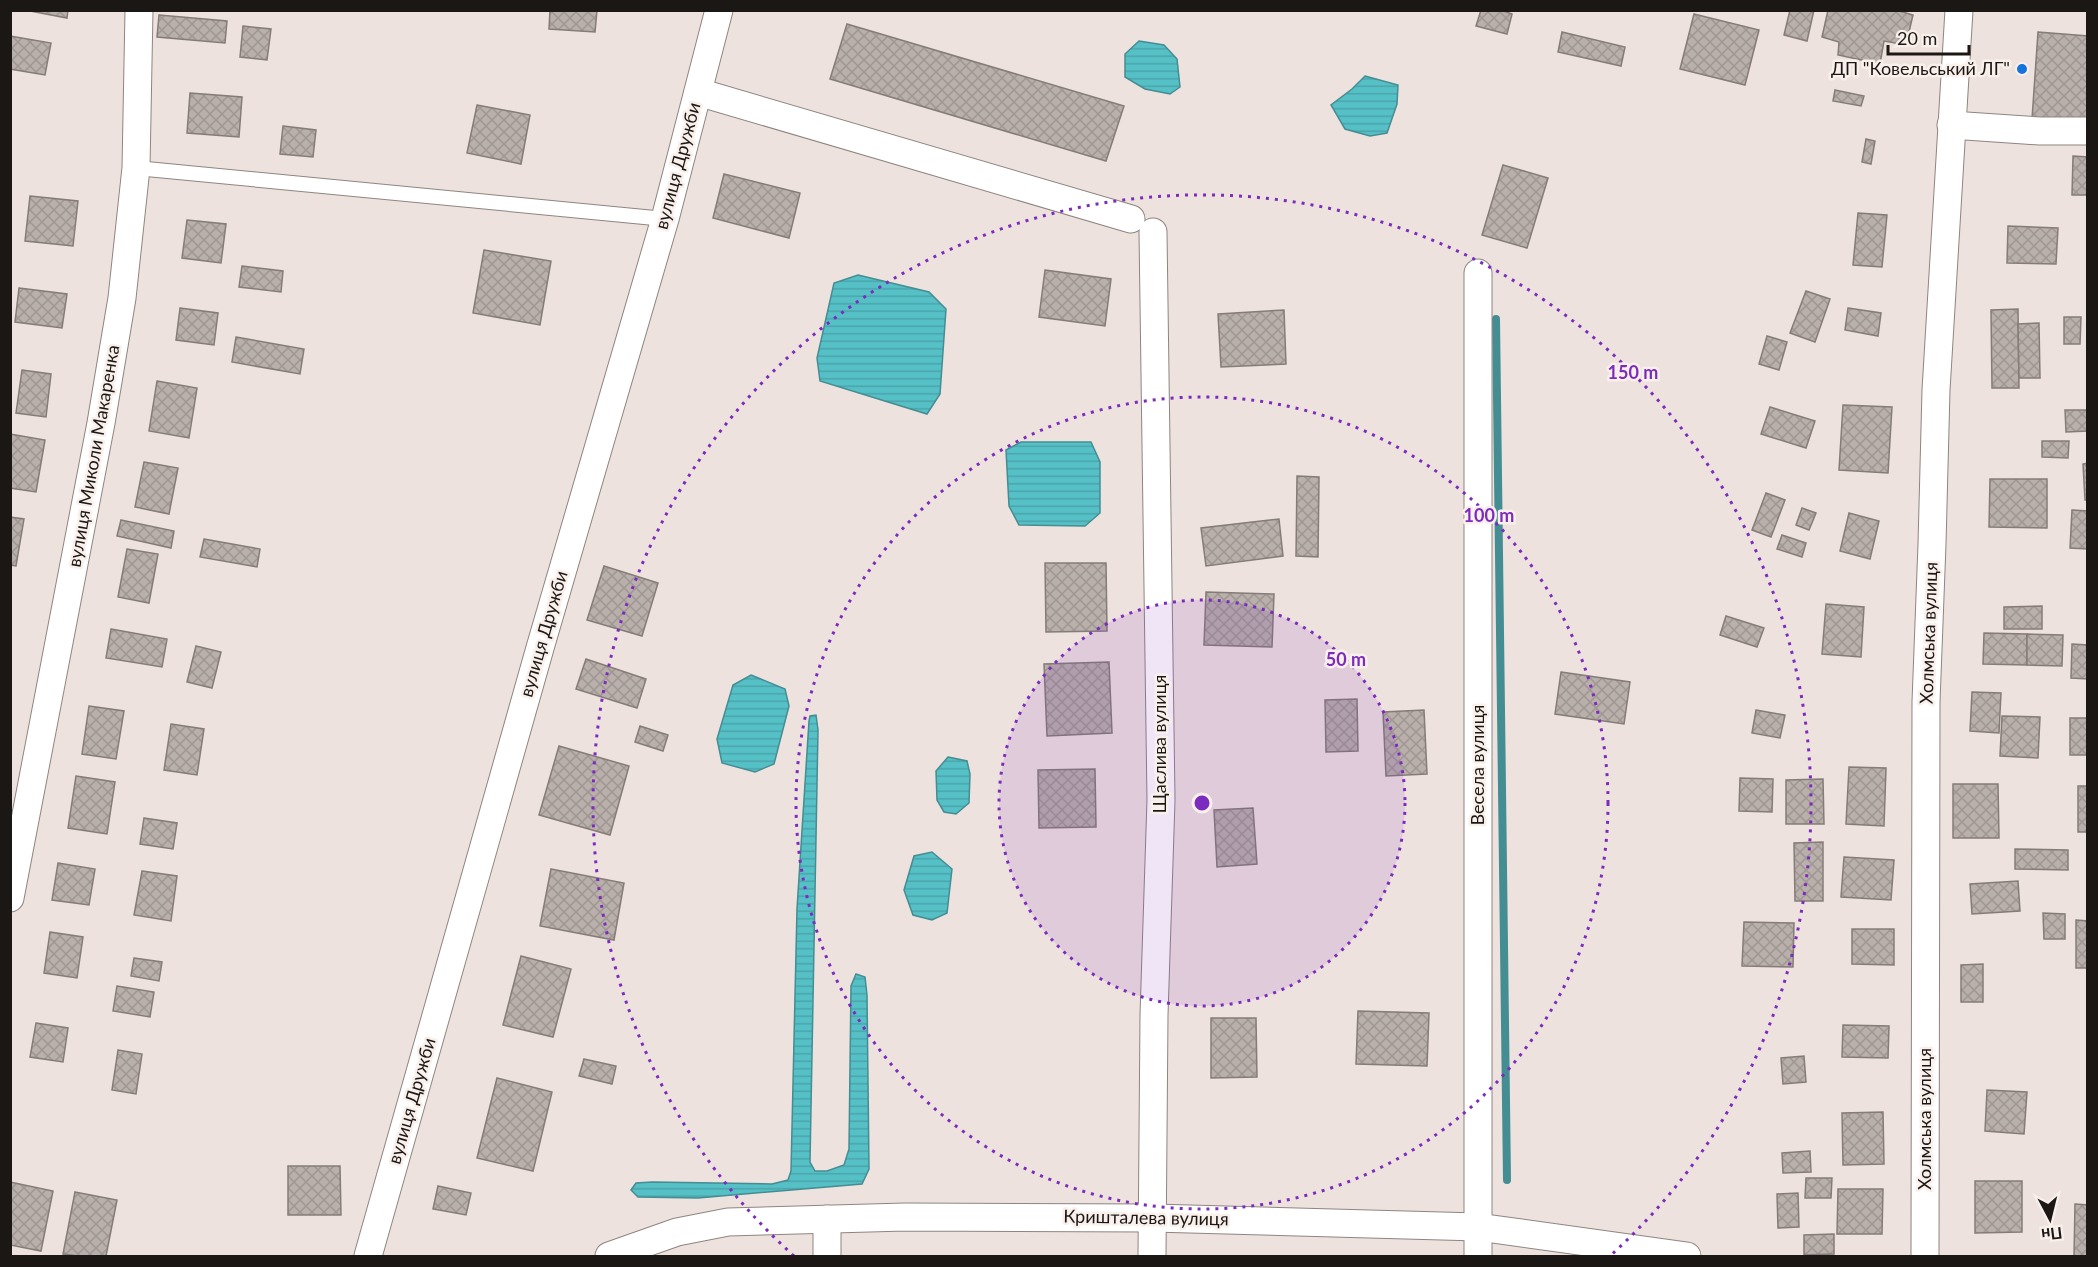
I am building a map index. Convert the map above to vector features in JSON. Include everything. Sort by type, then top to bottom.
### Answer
[{"type":"street","name":"вулиця Миколи Макаренка","points":[[10,898],[101,423],[122,298],[136,168],[139,10]]},
{"type":"street","name":"вулиця Дружби","points":[[368,1257],[664,219],[719,10]]},
{"type":"street","name":"Холмська вулиця","points":[[1925,1257],[1926,702],[1936,390],[1959,10]]},
{"type":"street","name":"Щаслива вулиця","points":[[698,92],[1142,225],[1161,800],[1154,1015],[1152,1257]]},
{"type":"street","points":[[1951,125],[2040,131],[2088,131]]},
{"type":"street","name":"Весела вулиця","points":[[1478,273],[1478,1257]]},
{"type":"street","name":"Кришталева вулиця","points":[[609,1257],[677,1232],[728,1222],[905,1217],[1153,1218],[1478,1227],[1687,1257]]},
{"type":"street","points":[[826,1220],[827,1257]]},
{"type":"lane","points":[[136,168],[664,219]]},
{"type":"water","points":[[1139,41],[1164,45],[1177,59],[1180,87],[1170,94],[1145,89],[1125,77],[1125,54]]},
{"type":"water","points":[[1365,76],[1398,85],[1397,104],[1387,133],[1370,136],[1345,129],[1331,105]]},
{"type":"water","points":[[858,275],[929,292],[946,309],[940,394],[927,414],[820,381],[817,358],[834,283]]},
{"type":"water","points":[[1021,442],[1091,442],[1100,462],[1100,513],[1085,526],[1019,525],[1009,506],[1006,450]]},
{"type":"water","points":[[751,675],[785,689],[789,706],[774,764],[755,772],[722,763],[717,739],[733,685]]},
{"type":"water","points":[[816,715],[818,730],[810,1162],[815,1171],[827,1171],[844,1165],[849,1149],[851,986],[856,974],[865,977],[867,995],[869,1169],[862,1184],[698,1198],[638,1197],[631,1190],[636,1183],[772,1184],[788,1180],[791,1171],[797,909],[809,721],[810,716]]},
{"type":"water","points":[[948,757],[967,761],[970,774],[969,803],[956,814],[944,812],[937,800],[936,771]]},
{"type":"water","points":[[932,852],[952,869],[947,913],[932,920],[913,915],[904,890],[914,856]]},
{"type":"building","points":[[25,10],[68,10],[67,18]]},
{"type":"building","points":[[550,10],[597,10],[595,32],[549,29]]},
{"type":"building","points":[[1481,10],[1501,10],[1512,14],[1507,34],[1476,26]]},
{"type":"building","points":[[1790,10],[1814,10],[1807,41],[1784,35]]},
{"type":"building","points":[[1828,10],[1896,10],[1913,15],[1906,45],[1884,41],[1880,64],[1838,55],[1839,42],[1822,37]]},
{"type":"building","points":[[1694,14],[1759,30],[1745,85],[1680,69]]},
{"type":"building","points":[[159,15],[227,21],[225,43],[157,37]]},
{"type":"building","points":[[847,24],[1124,106],[1106,161],[830,79]]},
{"type":"building","points":[[243,26],[271,29],[267,60],[240,57]]},
{"type":"building","points":[[1562,32],[1625,47],[1621,66],[1558,52]]},
{"type":"building","points":[[2038,32],[2088,36],[2088,124],[2032,119]]},
{"type":"building","points":[[10,36],[51,43],[45,75],[10,69]]},
{"type":"building","points":[[1835,90],[1864,96],[1861,106],[1833,101]]},
{"type":"building","points":[[190,93],[242,97],[239,137],[187,133]]},
{"type":"building","points":[[477,105],[530,115],[521,164],[467,153]]},
{"type":"building","points":[[283,126],[316,130],[313,157],[280,154]]},
{"type":"building","points":[[1866,139],[1875,141],[1871,164],[1862,162]]},
{"type":"building","points":[[2073,156],[2088,157],[2088,195],[2072,195]]},
{"type":"building","points":[[1503,165],[1548,178],[1527,248],[1482,235]]},
{"type":"building","points":[[724,174],[800,193],[789,238],[713,218]]},
{"type":"building","points":[[30,196],[78,201],[73,246],[25,241]]},
{"type":"building","points":[[1858,213],[1887,215],[1882,267],[1853,265]]},
{"type":"building","points":[[187,220],[226,224],[221,263],[182,258]]},
{"type":"building","points":[[2008,226],[2058,228],[2056,264],[2007,263]]},
{"type":"building","points":[[484,250],[551,261],[540,325],[473,313]]},
{"type":"building","points":[[242,266],[283,271],[281,292],[239,287]]},
{"type":"building","points":[[1045,270],[1111,279],[1105,326],[1039,317]]},
{"type":"building","points":[[19,288],[67,294],[62,328],[15,322]]},
{"type":"building","points":[[1806,291],[1830,299],[1815,342],[1790,333]]},
{"type":"building","points":[[180,308],[218,313],[214,345],[176,340]]},
{"type":"building","points":[[1848,308],[1881,313],[1878,336],[1845,330]]},
{"type":"building","points":[[2018,309],[2019,388],[1992,388],[1991,310]]},
{"type":"building","points":[[1284,310],[1286,364],[1221,367],[1218,314]]},
{"type":"building","points":[[2064,317],[2081,317],[2080,344],[2064,344]]},
{"type":"building","points":[[2039,323],[2040,378],[2019,378],[2018,324]]},
{"type":"building","points":[[1767,336],[1787,342],[1779,370],[1759,364]]},
{"type":"building","points":[[236,337],[304,349],[300,374],[232,362]]},
{"type":"building","points":[[22,370],[51,374],[46,417],[16,413]]},
{"type":"building","points":[[157,381],[197,388],[189,438],[149,431]]},
{"type":"building","points":[[1843,405],[1892,407],[1888,473],[1839,470]]},
{"type":"building","points":[[1770,407],[1815,421],[1806,448],[1761,434]]},
{"type":"building","points":[[2065,410],[2088,410],[2088,431],[2066,432]]},
{"type":"building","points":[[10,434],[45,440],[36,492],[10,488]]},
{"type":"building","points":[[2042,441],[2069,441],[2068,458],[2042,457]]},
{"type":"building","points":[[144,462],[178,468],[169,514],[135,507]]},
{"type":"building","points":[[2088,463],[2088,500],[2085,500],[2083,464]]},
{"type":"building","points":[[1297,476],[1319,477],[1318,557],[1296,556]]},
{"type":"building","points":[[1990,479],[2047,479],[2047,528],[1989,527]]},
{"type":"building","points":[[1766,493],[1785,500],[1771,537],[1752,530]]},
{"type":"building","points":[[1802,508],[1816,513],[1809,530],[1796,525]]},
{"type":"building","points":[[2072,510],[2088,511],[2088,549],[2070,548]]},
{"type":"building","points":[[1849,513],[1879,521],[1870,559],[1840,551]]},
{"type":"building","points":[[10,517],[24,519],[16,566],[10,565]]},
{"type":"building","points":[[1279,519],[1283,556],[1206,566],[1201,528]]},
{"type":"building","points":[[121,520],[174,531],[171,548],[117,536]]},
{"type":"building","points":[[1782,535],[1806,543],[1802,557],[1777,549]]},
{"type":"building","points":[[204,539],[260,549],[257,567],[200,557]]},
{"type":"building","points":[[127,549],[158,554],[149,603],[118,597]]},
{"type":"building","points":[[1045,563],[1106,563],[1107,631],[1046,632]]},
{"type":"building","points":[[604,566],[658,583],[642,636],[587,620]]},
{"type":"building","points":[[1206,592],[1274,594],[1272,647],[1204,645]]},
{"type":"building","points":[[1826,604],[1864,607],[1861,657],[1822,654]]},
{"type":"building","points":[[2042,606],[2042,629],[2004,629],[2004,607]]},
{"type":"building","points":[[1726,616],[1764,628],[1757,647],[1720,635]]},
{"type":"building","points":[[111,629],[167,639],[162,667],[106,658]]},
{"type":"building","points":[[1984,633],[2027,634],[2027,665],[1983,664]]},
{"type":"building","points":[[2027,634],[2063,635],[2062,666],[2027,665]]},
{"type":"building","points":[[2072,644],[2088,645],[2088,679],[2071,678]]},
{"type":"building","points":[[196,646],[221,652],[212,688],[187,682]]},
{"type":"building","points":[[586,659],[646,679],[637,708],[576,689]]},
{"type":"building","points":[[1109,662],[1112,733],[1047,736],[1044,664]]},
{"type":"building","points":[[1561,672],[1630,682],[1624,724],[1555,714]]},
{"type":"building","points":[[1972,692],[2001,693],[1999,733],[1970,731]]},
{"type":"building","points":[[1357,699],[1358,751],[1326,752],[1325,700]]},
{"type":"building","points":[[89,706],[124,711],[116,759],[82,754]]},
{"type":"building","points":[[1424,710],[1427,774],[1386,776],[1383,712]]},
{"type":"building","points":[[1756,710],[1785,715],[1780,738],[1752,733]]},
{"type":"building","points":[[2002,716],[2040,717],[2038,758],[2000,756]]},
{"type":"building","points":[[2070,718],[2088,718],[2088,755],[2070,755]]},
{"type":"building","points":[[171,724],[204,729],[197,775],[164,770]]},
{"type":"building","points":[[640,726],[668,735],[663,751],[635,742]]},
{"type":"building","points":[[559,746],[629,766],[610,835],[539,815]]},
{"type":"building","points":[[1849,767],[1886,768],[1884,826],[1846,824]]},
{"type":"building","points":[[1095,769],[1096,827],[1039,828],[1038,770]]},
{"type":"building","points":[[76,776],[115,782],[107,834],[68,828]]},
{"type":"building","points":[[1740,778],[1773,779],[1772,812],[1739,811]]},
{"type":"building","points":[[1823,779],[1824,824],[1786,824],[1786,780]]},
{"type":"building","points":[[1953,784],[1998,784],[1999,838],[1953,838]]},
{"type":"building","points":[[2078,786],[2088,786],[2088,832],[2078,832]]},
{"type":"building","points":[[1253,808],[1257,864],[1217,867],[1214,810]]},
{"type":"building","points":[[144,818],[177,823],[173,849],[140,844]]},
{"type":"building","points":[[1823,842],[1823,901],[1795,901],[1794,843]]},
{"type":"building","points":[[2015,849],[2068,850],[2068,870],[2015,869]]},
{"type":"building","points":[[1844,857],[1894,860],[1891,900],[1841,897]]},
{"type":"building","points":[[58,863],[95,869],[89,905],[52,900]]},
{"type":"building","points":[[551,869],[624,883],[614,940],[540,926]]},
{"type":"building","points":[[142,871],[177,876],[171,921],[134,915]]},
{"type":"building","points":[[2018,881],[2020,911],[1972,914],[1970,884]]},
{"type":"building","points":[[2043,913],[2065,914],[2065,939],[2044,939]]},
{"type":"building","points":[[2076,920],[2088,921],[2088,968],[2076,968]]},
{"type":"building","points":[[1744,922],[1794,923],[1793,967],[1742,966]]},
{"type":"building","points":[[1852,929],[1894,929],[1894,965],[1852,964]]},
{"type":"building","points":[[50,932],[83,937],[77,978],[44,973]]},
{"type":"building","points":[[521,956],[571,969],[553,1037],[503,1025]]},
{"type":"building","points":[[134,958],[162,962],[159,981],[131,976]]},
{"type":"building","points":[[1983,964],[1983,1002],[1961,1002],[1961,965]]},
{"type":"building","points":[[117,986],[154,992],[150,1017],[113,1011]]},
{"type":"building","points":[[1358,1011],[1429,1013],[1427,1066],[1356,1064]]},
{"type":"building","points":[[1211,1018],[1256,1018],[1257,1077],[1211,1078]]},
{"type":"building","points":[[36,1023],[68,1028],[63,1062],[30,1057]]},
{"type":"building","points":[[1843,1025],[1889,1026],[1888,1058],[1842,1057]]},
{"type":"building","points":[[118,1050],[142,1054],[136,1094],[112,1090]]},
{"type":"building","points":[[1804,1056],[1806,1082],[1783,1084],[1781,1058]]},
{"type":"building","points":[[584,1059],[616,1066],[612,1084],[579,1076]]},
{"type":"building","points":[[497,1078],[552,1092],[533,1171],[477,1158]]},
{"type":"building","points":[[1987,1090],[2027,1092],[2024,1134],[1985,1131]]},
{"type":"building","points":[[1883,1112],[1884,1164],[1843,1165],[1842,1113]]},
{"type":"building","points":[[1810,1151],[1811,1172],[1783,1173],[1782,1153]]},
{"type":"building","points":[[288,1166],[340,1166],[341,1215],[288,1215]]},
{"type":"building","points":[[1806,1178],[1832,1178],[1831,1198],[1805,1198]]},
{"type":"building","points":[[1975,1181],[2022,1181],[2022,1232],[1975,1233]]},
{"type":"building","points":[[10,1182],[53,1191],[41,1251],[10,1245]]},
{"type":"building","points":[[438,1186],[471,1193],[466,1215],[433,1209]]},
{"type":"building","points":[[1838,1189],[1883,1189],[1882,1234],[1837,1234]]},
{"type":"building","points":[[75,1192],[117,1200],[106,1256],[63,1254]]},
{"type":"building","points":[[1798,1193],[1799,1227],[1778,1228],[1777,1194]]},
{"type":"building","points":[[2075,1204],[2088,1205],[2088,1256],[2074,1256]]},
{"type":"building","points":[[1834,1234],[1834,1254],[1804,1255],[1804,1235]]},
{"type":"waterway","points":[[1496,319],[1507,1180]]},
{"type":"place","name":"ДП \"Ковельський ЛГ\"","points":[[2022,69]]}]
